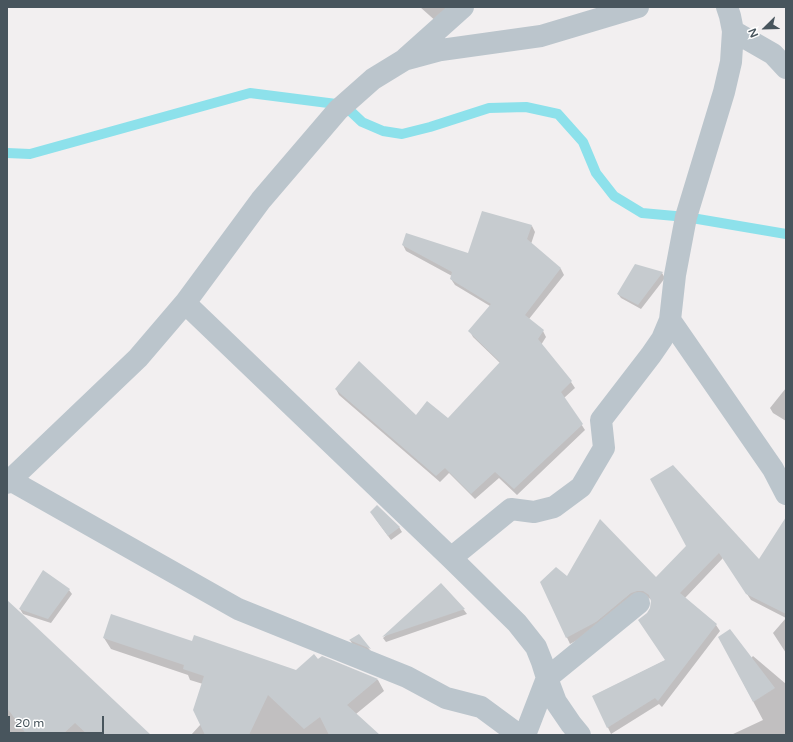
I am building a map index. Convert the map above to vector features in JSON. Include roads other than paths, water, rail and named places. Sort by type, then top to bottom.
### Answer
[{"type":"street","points":[[463,7],[404,60],[373,80],[338,110],[261,200],[185,303],[138,358],[8,481],[238,609],[407,677],[446,698],[481,707],[519,735]]},
{"type":"street","points":[[404,60],[441,50],[541,36],[638,7]]},
{"type":"street","points":[[451,558],[511,509],[534,512],[554,507],[581,487],[604,448],[601,420],[662,339],[670,320],[675,275],[686,217],[724,92],[731,62],[733,31],[727,7]]},
{"type":"street","points":[[733,31],[773,54],[786,68]]},
{"type":"street","points":[[185,303],[517,623],[536,647],[556,702],[580,735]]},
{"type":"street","points":[[670,320],[773,469],[786,494]]},
{"type":"street","points":[[525,735],[547,678],[639,603]]},
{"type":"waterway","points":[[7,153],[30,154],[250,93],[344,105],[362,122],[383,131],[402,134],[430,127],[489,108],[526,107],[558,114],[583,142],[596,173],[614,196],[642,213],[686,217],[786,234]]}]
